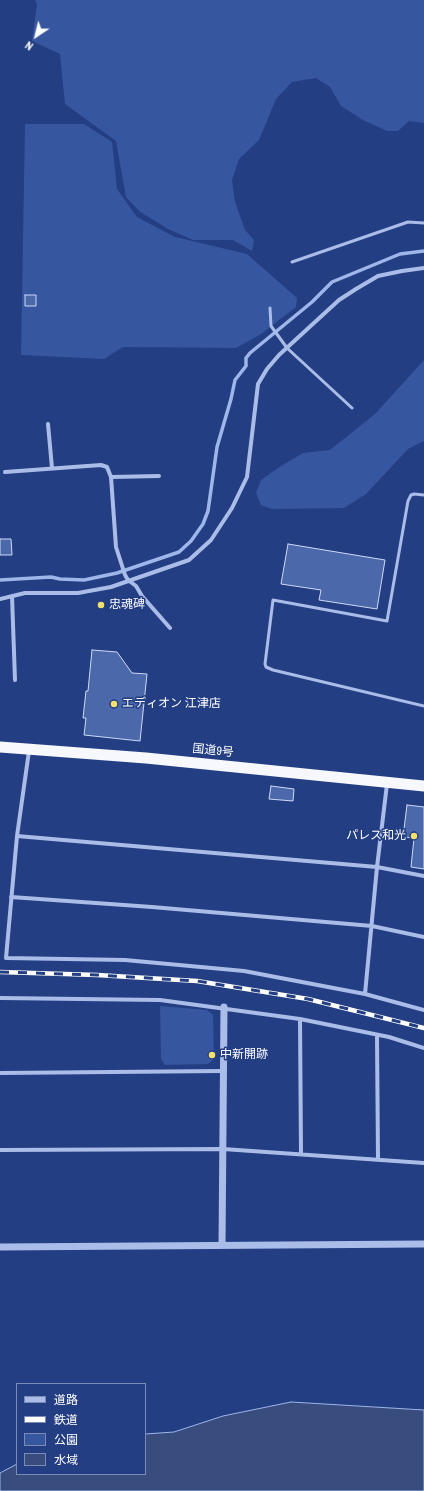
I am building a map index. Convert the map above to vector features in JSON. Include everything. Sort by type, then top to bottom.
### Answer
[{"type":"highway","name":"国道9号","points":[[0,747],[146,758],[424,786]]},
{"type":"street","points":[[0,599],[24,592],[78,593],[111,587],[189,560],[211,540],[232,508],[247,477],[258,384],[279,355],[339,300],[356,288],[378,276],[424,268]]},
{"type":"street","points":[[48,424],[52,468]]},
{"type":"street","points":[[5,472],[101,465],[107,468],[111,476],[116,547],[125,575],[128,580],[136,586],[142,596],[170,628]]},
{"type":"street","points":[[111,476],[159,476]]},
{"type":"street","points":[[12,596],[15,680]]},
{"type":"street","points":[[29,750],[17,836],[6,958],[125,960],[244,971],[365,994],[424,1010]]},
{"type":"street","points":[[365,994],[387,782]]},
{"type":"street","points":[[17,836],[377,867],[424,876]]},
{"type":"street","points":[[11,897],[152,907],[372,926],[424,937]]},
{"type":"street","points":[[0,998],[160,1000],[300,1019],[377,1035],[424,1048]]},
{"type":"street","points":[[222,1245],[224,1008]]},
{"type":"street","points":[[300,1019],[301,1154]]},
{"type":"street","points":[[377,1035],[378,1160]]},
{"type":"street","points":[[0,1073],[223,1071]]},
{"type":"street","points":[[0,1150],[223,1149],[424,1163]]},
{"type":"street","points":[[0,1247],[424,1244]]},
{"type":"lane","points":[[292,262],[408,222],[424,223]]},
{"type":"lane","points":[[270,308],[271,326],[287,348],[352,408]]},
{"type":"lane","points":[[424,495],[414,494],[408,498],[387,621],[273,600],[264,664],[266,667],[273,670],[424,706]]},
{"type":"green space","points":[[35,0],[424,0],[424,123],[409,121],[398,131],[387,131],[363,120],[341,106],[330,87],[316,78],[292,82],[276,99],[259,140],[239,159],[232,180],[235,202],[245,230],[254,240],[252,251],[233,240],[193,240],[168,229],[139,211],[126,197],[116,141],[65,104],[60,54],[32,41],[37,4]]},
{"type":"green space","points":[[25,124],[84,124],[112,142],[117,189],[137,217],[175,237],[247,254],[297,298],[296,307],[261,334],[236,348],[123,347],[104,359],[21,355]]},
{"type":"green space","points":[[424,360],[424,441],[408,449],[366,494],[344,508],[272,509],[261,505],[256,493],[261,480],[303,453],[330,450],[375,414]]},
{"type":"green space","points":[[160,1006],[207,1010],[213,1015],[214,1059],[208,1064],[165,1065],[161,1059]]},
{"type":"water","points":[[291,1402],[424,1410],[424,1491],[0,1491],[0,1473],[16,1465],[16,1475],[146,1475],[146,1434],[174,1432],[223,1416]]},
{"type":"building","points":[[25,295],[36,295],[36,306],[25,306]]},
{"type":"building","points":[[0,539],[11,539],[12,555],[0,555]]},
{"type":"building","points":[[288,544],[385,560],[377,609],[319,600],[321,590],[281,584]]},
{"type":"building","name":"エディオン 江津店","points":[[92,650],[117,652],[132,673],[147,674],[140,741],[84,735],[86,718],[83,718],[86,691],[88,691]]},
{"type":"building","points":[[271,786],[294,789],[293,801],[269,799]]},
{"type":"building","name":"パレス和光","points":[[407,805],[424,807],[424,869],[411,867],[414,838],[403,837]]},
{"type":"waterway","points":[[0,580],[51,577],[84,580],[117,573],[179,552],[191,541],[203,524],[208,511],[217,447],[235,380],[246,366],[246,358],[250,353],[312,302],[332,282],[400,254],[424,251]]},
{"type":"railway","points":[[0,972],[97,975],[197,981],[308,999],[424,1028]]},
{"type":"place","name":"忠魂碑","points":[[101,605]]},
{"type":"place","name":"エディオン 江津店","points":[[114,704]]},
{"type":"place","name":"パレス和光","points":[[414,836]]},
{"type":"place","name":"中新開跡","points":[[212,1055]]}]
